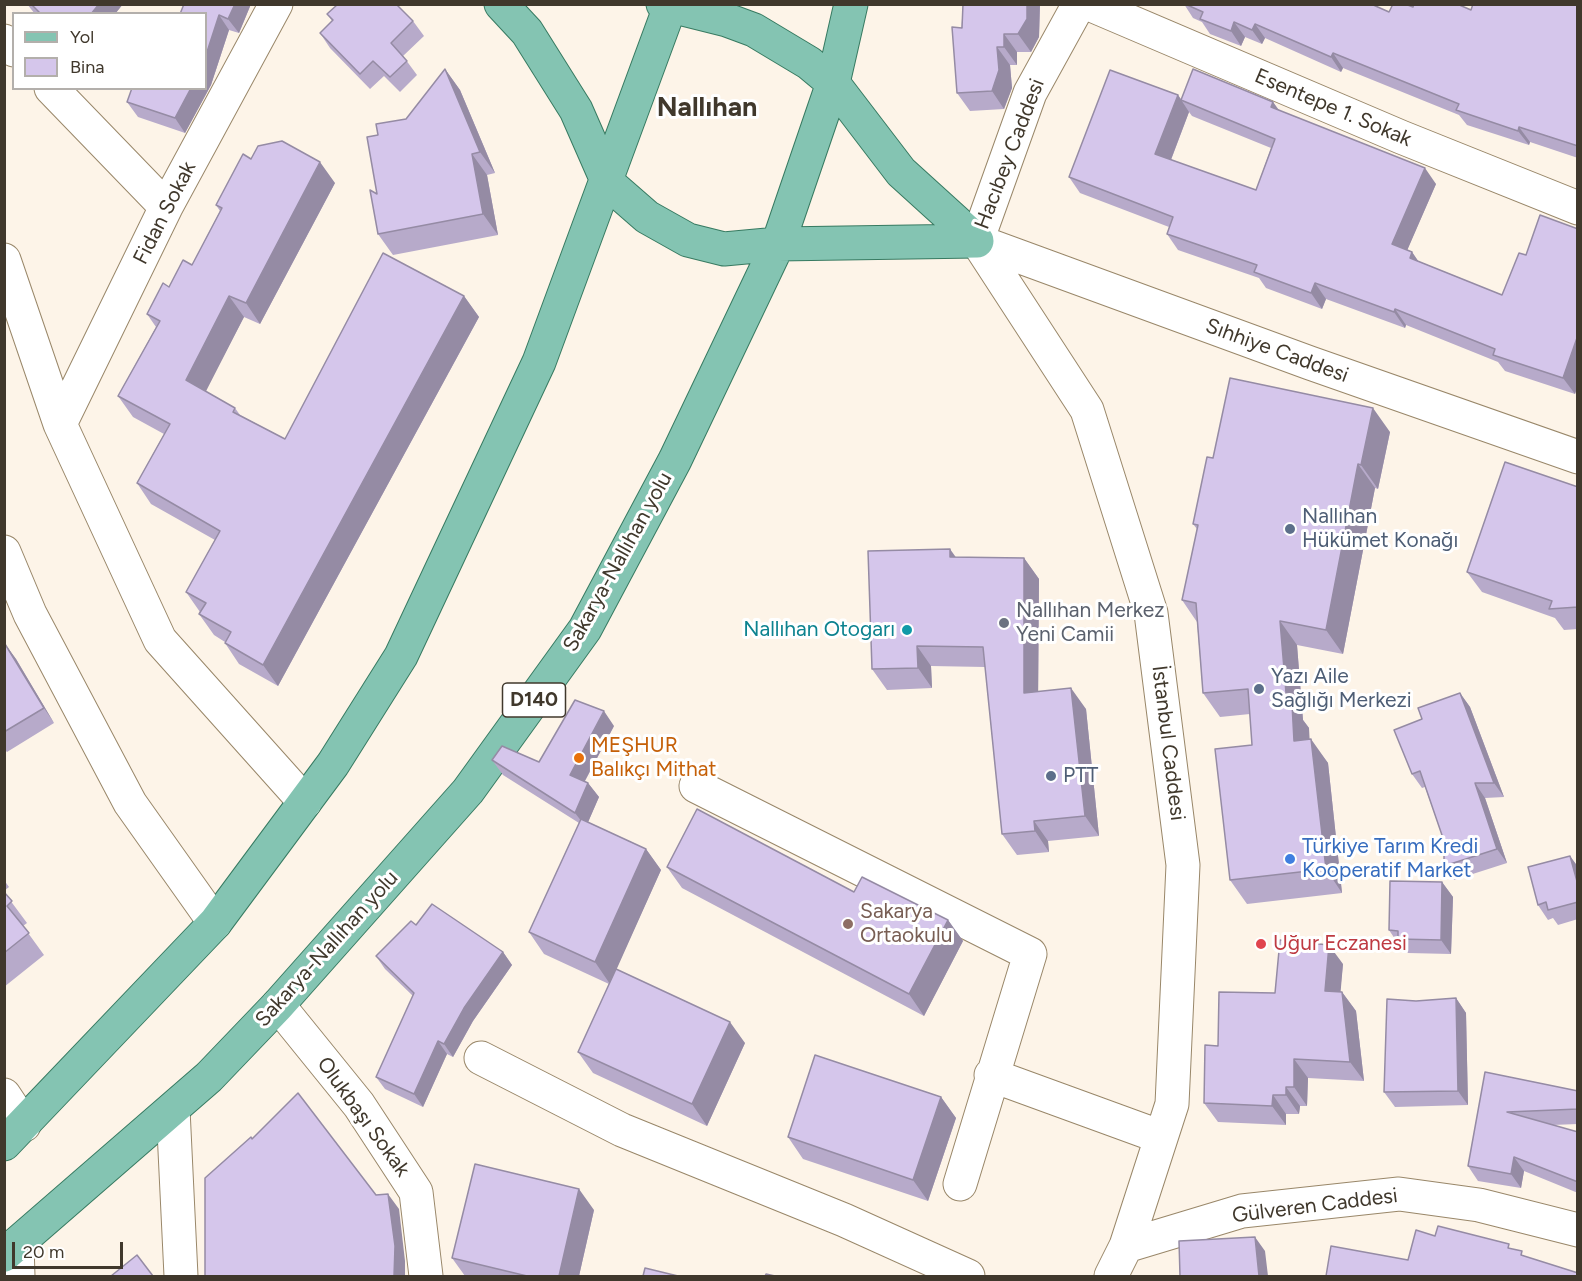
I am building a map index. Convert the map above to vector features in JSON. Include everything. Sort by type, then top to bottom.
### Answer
[{"type":"main road","points":[[501,4],[527,32],[576,110],[608,183],[648,217],[688,240],[723,249],[778,244],[977,241]]},
{"type":"main road","name":"Sakarya-Nallıhan yolu","points":[[11,1249],[173,1109],[208,1077],[278,1005],[468,791],[585,629],[675,460],[778,244],[833,83],[851,4]]},
{"type":"main road","points":[[14,1135],[215,923],[333,764],[401,656],[539,362],[608,183],[668,5],[718,17],[754,30],[782,45],[833,83],[901,172],[977,241]]},
{"type":"street","name":"Fidan Sokak","points":[[60,424],[166,207],[276,4]]},
{"type":"street","name":"Hacıbey Caddesi","points":[[977,241],[1030,93],[1079,4]]},
{"type":"street","name":"Esentepe 1. Sokak","points":[[1089,4],[1401,137],[1578,208]]},
{"type":"street","points":[[53,90],[166,207]]},
{"type":"street","name":"Sıhhiye Caddesi","points":[[977,241],[1310,363],[1578,457]]},
{"type":"street","name":"İstanbul Caddesi","points":[[977,241],[1087,410],[1151,613],[1183,865],[1172,1104],[1126,1246],[1112,1276]]},
{"type":"street","points":[[4,260],[60,424],[160,640],[305,802]]},
{"type":"street","points":[[4,552],[30,614],[130,803],[215,923]]},
{"type":"street","points":[[696,786],[1030,954],[991,1075],[960,1184]]},
{"type":"street","name":"Olukbaşı Sokak","points":[[278,1005],[359,1105],[416,1192],[426,1276]]},
{"type":"street","points":[[481,1058],[622,1130],[844,1220],[968,1276]]},
{"type":"street","points":[[991,1075],[1161,1137]]},
{"type":"street","points":[[4,1095],[14,1135]]},
{"type":"street","points":[[173,1109],[181,1276]]},
{"type":"street","name":"Gülveren Caddesi","points":[[1126,1246],[1242,1211],[1398,1194],[1479,1205],[1578,1230]]},
{"type":"street","points":[[11,1249],[18,1276]]},
{"type":"building","points":[[31,4],[99,4],[93,12],[39,12]]},
{"type":"building","points":[[184,4],[235,4],[228,19],[219,15],[207,52],[207,12],[181,12]]},
{"type":"building","points":[[338,4],[396,4],[413,21],[391,43],[407,61],[390,77],[373,61],[360,74],[320,33],[333,20],[327,14]]},
{"type":"building","points":[[963,4],[1027,4],[1027,19],[1018,34],[1004,34],[1004,47],[997,47],[999,70],[992,91],[957,93],[952,27],[962,28]]},
{"type":"building","points":[[1185,4],[1371,4],[1389,12],[1393,4],[1413,7],[1414,4],[1457,4],[1471,10],[1473,4],[1578,4],[1578,146],[1519,127],[1518,131],[1456,110],[1459,104],[1333,53],[1331,57],[1255,24],[1252,30],[1234,22],[1231,31],[1200,19],[1203,12]]},
{"type":"building","points":[[445,69],[480,152],[472,154],[483,214],[378,234],[370,190],[377,194],[367,137],[378,135],[376,124],[406,119]]},
{"type":"building","points":[[1193,69],[1273,102],[1271,107],[1425,168],[1392,244],[1412,252],[1410,258],[1502,295],[1519,253],[1526,255],[1540,215],[1578,229],[1578,335],[1563,378],[1493,355],[1495,349],[1395,309],[1394,312],[1315,283],[1311,293],[1254,272],[1257,265],[1167,234],[1173,217],[1069,177],[1110,70],[1178,95],[1155,154],[1256,190],[1275,139],[1181,100]]},
{"type":"building","points":[[131,90],[190,90],[175,118],[127,102]]},
{"type":"building","points":[[282,141],[320,162],[246,303],[229,296],[186,380],[235,408],[233,412],[285,439],[383,253],[464,296],[263,665],[225,643],[231,632],[199,614],[206,603],[186,592],[220,531],[137,483],[170,424],[118,396],[160,321],[147,314],[163,283],[169,287],[183,260],[192,265],[222,208],[216,205],[243,154],[251,159],[258,146]]},
{"type":"building","points":[[1230,378],[1373,408],[1361,465],[1358,464],[1326,630],[1280,621],[1287,705],[1292,704],[1294,741],[1311,739],[1326,869],[1230,880],[1215,749],[1252,745],[1248,689],[1203,693],[1196,603],[1182,600],[1198,525],[1193,524],[1207,457],[1213,458]]},
{"type":"building","points":[[1505,462],[1578,487],[1578,607],[1549,609],[1552,601],[1467,572]]},
{"type":"building","points":[[950,549],[950,557],[1024,558],[1024,693],[1071,688],[1085,816],[1034,821],[1035,831],[1002,834],[983,647],[917,646],[918,668],[872,669],[868,551]]},
{"type":"building","points":[[4,645],[44,708],[4,732]]},
{"type":"building","points":[[1460,693],[1494,783],[1475,783],[1497,849],[1444,866],[1444,841],[1420,771],[1412,774],[1394,730],[1422,719],[1418,708]]},
{"type":"building","points":[[575,700],[604,711],[570,775],[588,783],[575,813],[492,760],[502,746],[539,762]]},
{"type":"building","name":"Sakarya Ortaokulu","points":[[697,809],[854,892],[862,877],[948,920],[909,994],[667,867]]},
{"type":"building","points":[[581,819],[646,849],[595,962],[529,932]]},
{"type":"building","points":[[1570,856],[1578,885],[1578,902],[1548,910],[1546,902],[1538,905],[1528,867]]},
{"type":"building","points":[[1390,881],[1442,882],[1441,940],[1398,939],[1398,931],[1389,930]]},
{"type":"building","points":[[4,892],[12,901],[7,906],[29,933],[4,953]]},
{"type":"building","points":[[432,904],[503,952],[464,1008],[444,1044],[438,1041],[414,1094],[376,1077],[414,993],[376,956],[411,921],[416,925]]},
{"type":"building","points":[[1280,940],[1329,945],[1325,991],[1342,992],[1350,1062],[1294,1059],[1294,1087],[1286,1087],[1286,1095],[1273,1095],[1272,1106],[1204,1103],[1205,1045],[1218,1046],[1219,992],[1275,993]]},
{"type":"building","points":[[616,969],[730,1022],[692,1104],[578,1052]]},
{"type":"building","points":[[1456,998],[1458,1091],[1384,1092],[1387,999],[1416,1001]]},
{"type":"building","points":[[815,1055],[941,1097],[913,1180],[788,1137]]},
{"type":"building","points":[[1485,1072],[1578,1091],[1578,1109],[1507,1112],[1578,1132],[1578,1182],[1514,1157],[1511,1174],[1468,1166]]},
{"type":"building","points":[[298,1093],[376,1195],[388,1194],[395,1246],[394,1276],[205,1276],[205,1178],[251,1137],[252,1139]]},
{"type":"building","points":[[475,1164],[579,1189],[559,1276],[527,1276],[452,1258]]},
{"type":"building","points":[[1438,1226],[1509,1244],[1508,1248],[1522,1251],[1521,1255],[1578,1273],[1578,1276],[1326,1276],[1331,1246],[1408,1260],[1416,1230],[1435,1236]]},
{"type":"building","points":[[1255,1237],[1259,1276],[1180,1276],[1179,1241]]},
{"type":"building","points":[[137,1255],[153,1276],[111,1276]]},
{"type":"building","points":[[645,1268],[678,1276],[643,1276]]},
{"type":"place","name":"Nallıhan Hükümet Konağı","points":[[1290,529]]},
{"type":"place","name":"Nallıhan Merkez Yeni Camii","points":[[1004,623]]},
{"type":"place","name":"Nallıhan Otogarı","points":[[907,630]]},
{"type":"place","name":"Yazı Aile Sağlığı Merkezi","points":[[1259,689]]},
{"type":"place","name":"MEŞHUR Balıkçı Mithat","points":[[579,758]]},
{"type":"place","name":"PTT","points":[[1051,776]]},
{"type":"place","name":"Türkiye Tarım Kredi Kooperatif Market","points":[[1290,859]]},
{"type":"place","name":"Sakarya Ortaokulu","points":[[848,924]]},
{"type":"place","name":"Uğur Eczanesi","points":[[1261,944]]},
{"type":"district","name":"Nallıhan","points":[[707,108]]}]
